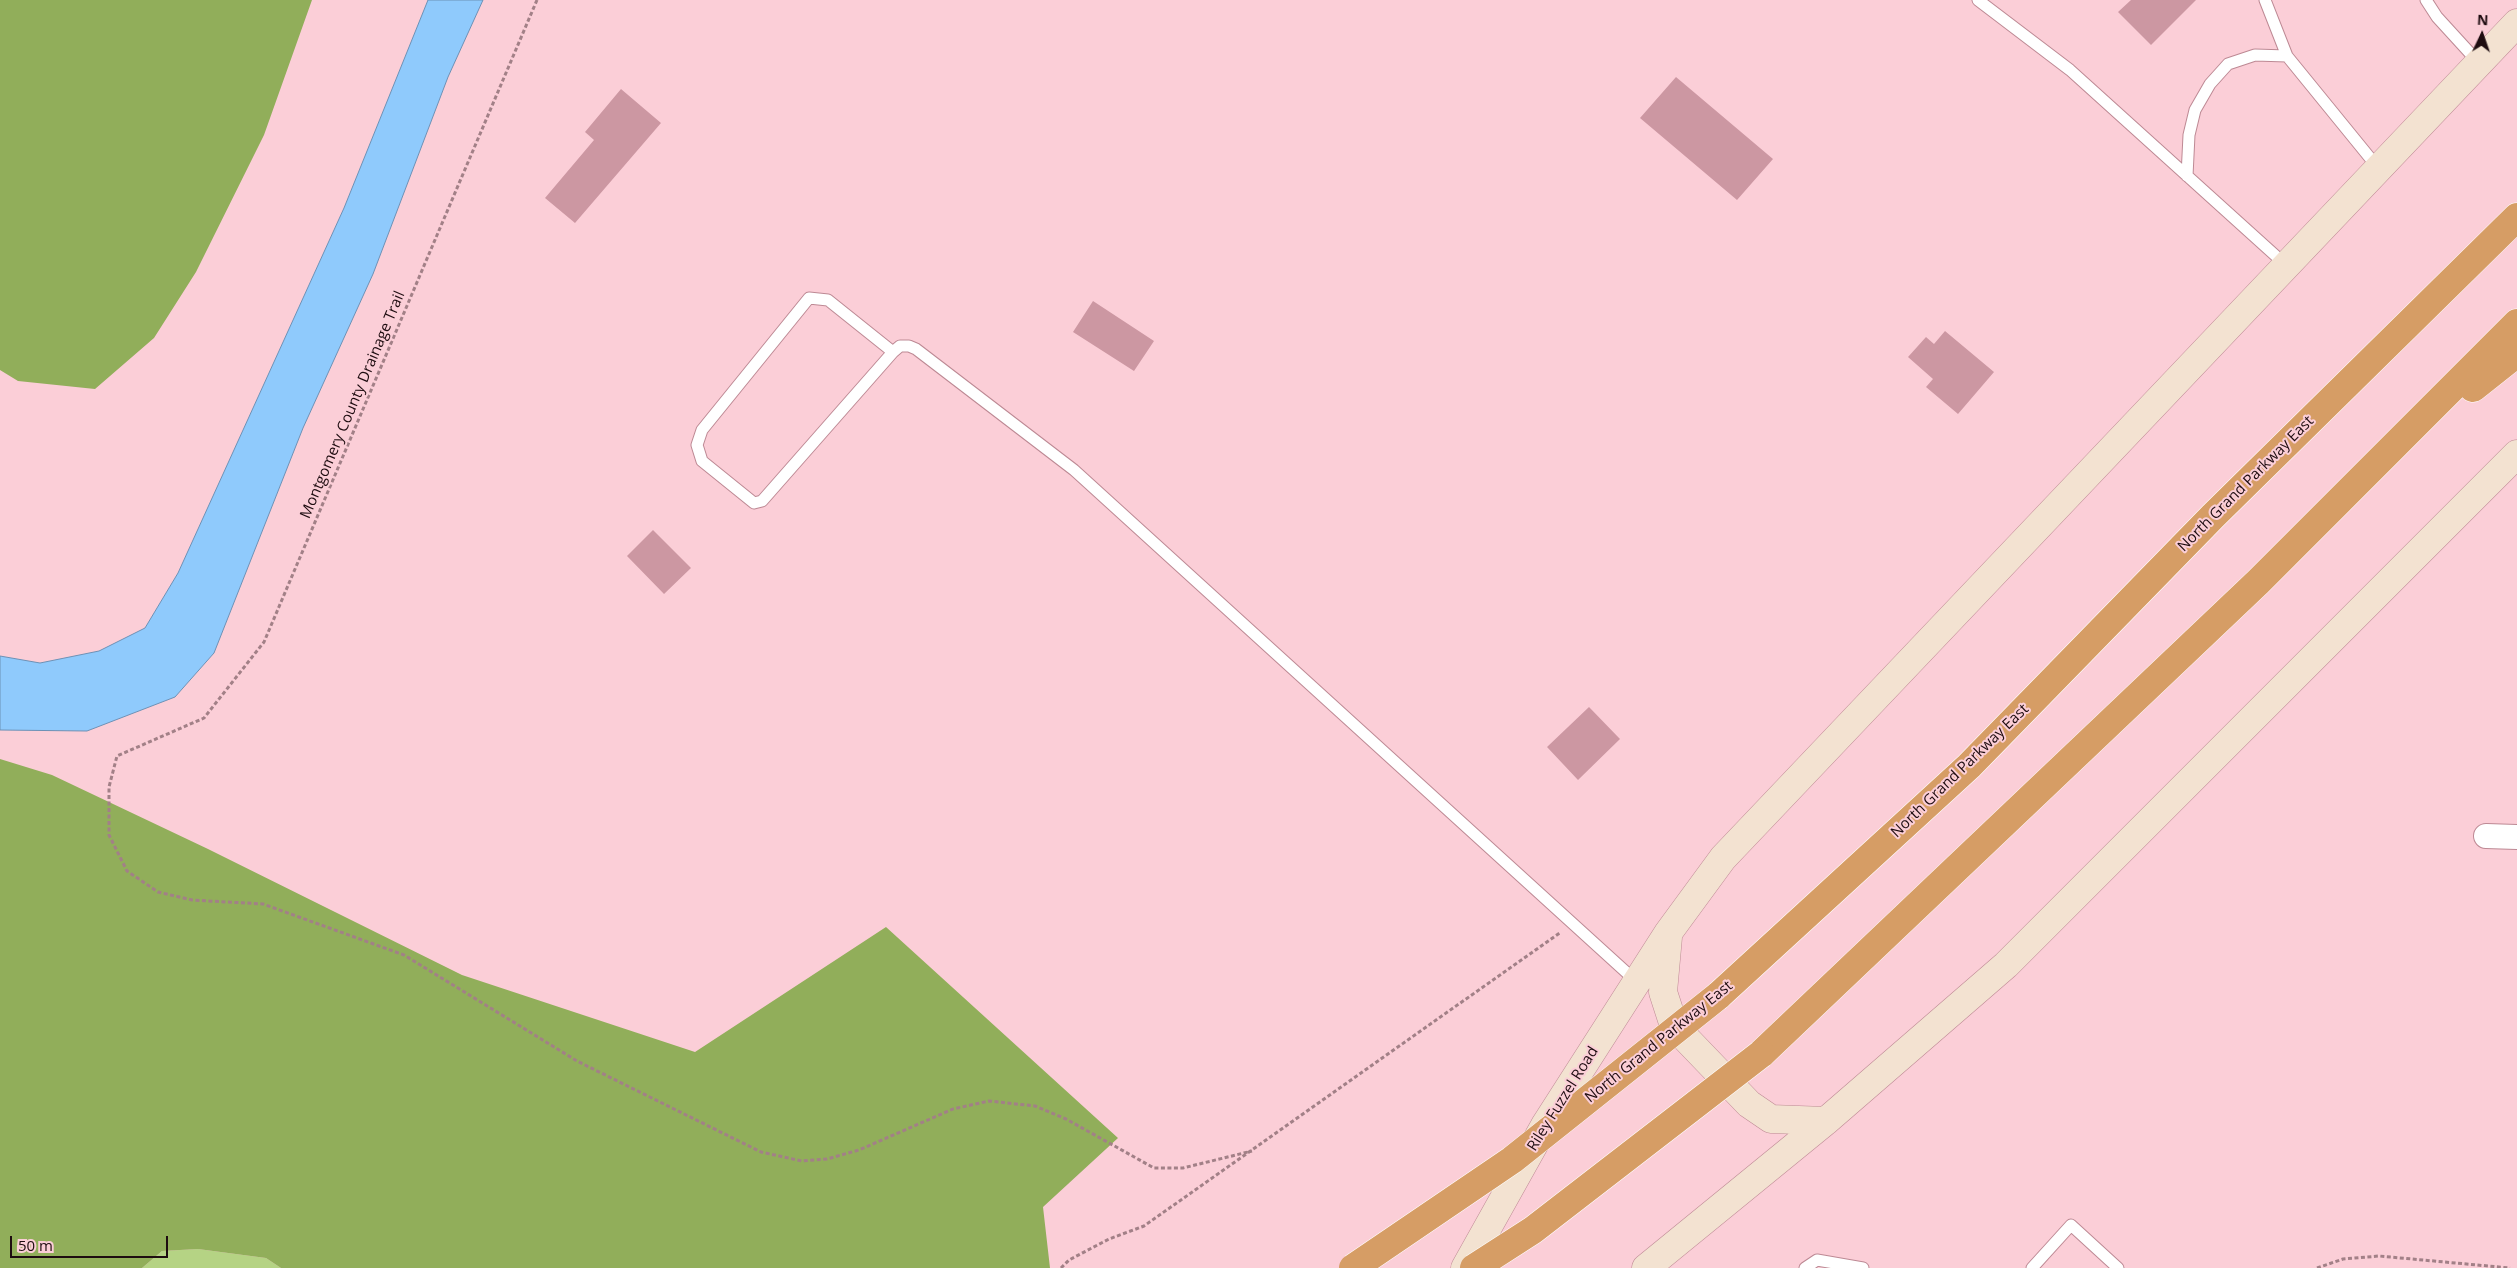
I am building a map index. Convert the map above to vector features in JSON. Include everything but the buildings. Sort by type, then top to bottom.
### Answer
[{"type":"highway","name":"North Grand Parkway East","points":[[1353,1268],[1512,1160],[1718,996],[1969,766],[2213,516],[2517,217]]},
{"type":"highway","points":[[1474,1268],[1533,1230],[1761,1054],[2258,582],[2517,322]]},
{"type":"highway","points":[[2379,462],[2517,353]]},
{"type":"main road","points":[[1826,1121],[1770,1120],[1750,1104],[1674,1026],[1663,992],[1668,933],[1723,858],[2517,22]]},
{"type":"main road","points":[[1646,1268],[1826,1121],[2006,965],[2517,454]]},
{"type":"main road","name":"Riley Fuzzel Road","points":[[1464,1268],[1545,1126],[1668,933]]},
{"type":"street","points":[[2486,836],[2517,838]]},
{"type":"lane","points":[[1978,0],[2070,70],[2287,266]]},
{"type":"lane","points":[[2265,0],[2287,56],[2379,169]]},
{"type":"lane","points":[[2426,0],[2437,17],[2479,63]]},
{"type":"lane","points":[[2187,176],[2189,135],[2195,110],[2210,84],[2228,64],[2255,55],[2287,56]]},
{"type":"lane","points":[[893,352],[828,300],[809,298],[702,430],[697,445],[702,461],[754,503],[762,501],[893,352],[900,346],[909,346],[916,349],[1074,470],[1637,982]]},
{"type":"lane","points":[[2032,1268],[2071,1225],[2118,1268]]},
{"type":"lane","points":[[1805,1268],[1817,1260],[1863,1268]]},
{"type":"path","name":"Montgomery County Drainage Trail","points":[[537,0],[264,642],[204,718],[117,756],[109,787],[109,835],[127,872],[158,892],[192,900],[263,904],[404,955],[576,1062],[761,1152],[802,1161],[826,1159],[860,1150],[953,1109],[989,1101],[1035,1106],[1066,1118],[1154,1168],[1183,1168],[1252,1151]]},
{"type":"path","points":[[1060,1268],[1069,1260],[1109,1239],[1144,1226],[1574,923]]},
{"type":"path","points":[[2317,1268],[2343,1259],[2379,1256],[2510,1268]]},
{"type":"green space","points":[[0,0],[312,0],[264,135],[196,272],[154,338],[95,389],[18,381],[0,370]]},
{"type":"green space","points":[[0,759],[52,775],[208,849],[462,975],[695,1052],[886,927],[1118,1138],[1043,1207],[1050,1268],[281,1268],[266,1258],[198,1249],[162,1251],[142,1268],[0,1268]]},
{"type":"green space","points":[[198,1249],[266,1258],[281,1268],[142,1268],[162,1251]]},
{"type":"water","points":[[428,0],[483,0],[448,77],[373,274],[303,428],[214,653],[175,697],[87,731],[0,730],[0,656],[40,663],[99,651],[145,628],[178,573],[344,208]]}]
